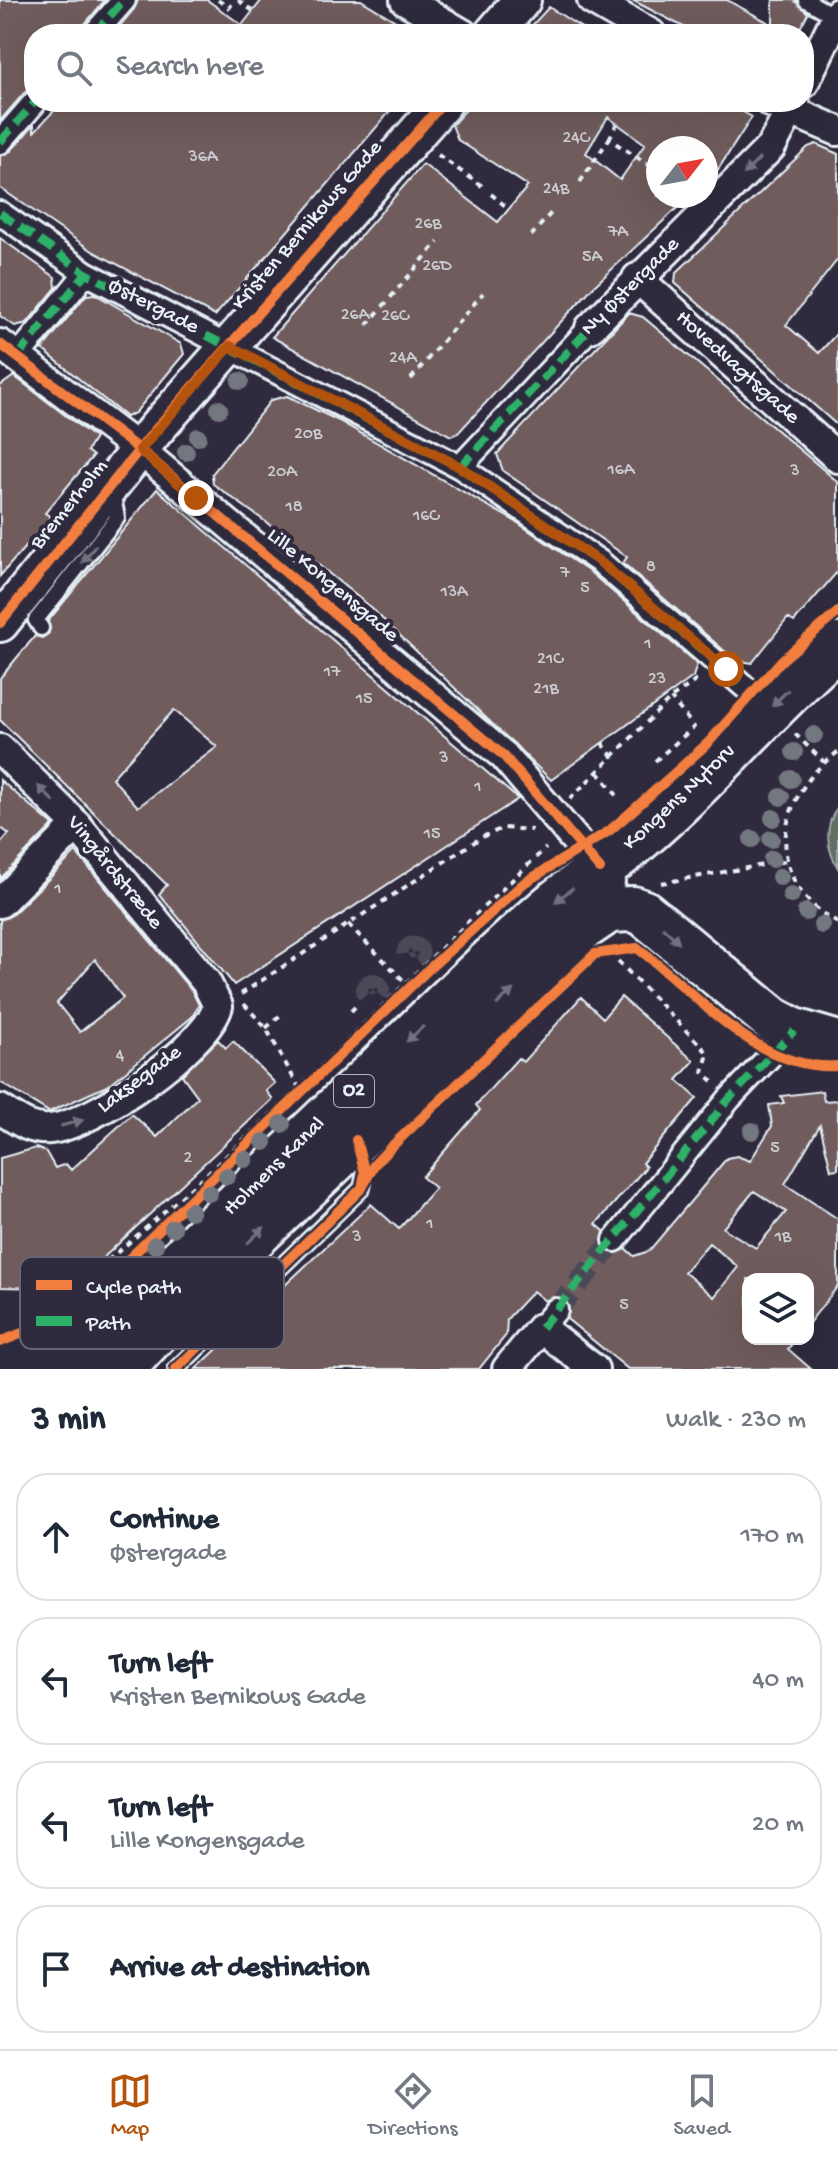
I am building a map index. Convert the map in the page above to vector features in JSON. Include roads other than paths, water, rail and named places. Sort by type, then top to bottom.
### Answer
[{"type":"main road","name":"Kongens Nytorv","points":[[533,946],[600,869],[669,812],[723,761],[783,694],[838,646]]},
{"type":"main road","points":[[669,812],[639,861],[634,877],[636,915],[656,921],[773,1020],[794,1031],[838,1044]]},
{"type":"main road","name":"O2","points":[[533,946],[600,913],[636,915]]},
{"type":"main road","name":"Holmens Kanal","points":[[233,1257],[356,1140],[533,946]]},
{"type":"main road","name":"Holmens Kanal","points":[[162,1257],[533,946]]},
{"type":"main road","name":"Holmens Kanal","points":[[0,1365],[35,1349]]},
{"type":"main road","name":"Holmens Kanal","points":[[122,1369],[141,1349]]},
{"type":"street","points":[[103,24],[124,0]]},
{"type":"street","points":[[405,0],[446,24]]},
{"type":"street","points":[[502,24],[522,0]]},
{"type":"street","points":[[592,0],[634,24]]},
{"type":"street","points":[[814,62],[837,15]]},
{"type":"street","points":[[0,142],[26,112]]},
{"type":"street","name":"Kristen Bernikows Gade","points":[[140,450],[435,112]]},
{"type":"street","name":"Ny Østergade","points":[[460,467],[637,278],[771,147],[783,112]]},
{"type":"street","points":[[798,112],[838,131]]},
{"type":"street","name":"Østergade","points":[[0,213],[86,273],[460,467],[600,562],[745,687]]},
{"type":"street","points":[[6,357],[86,273]]},
{"type":"street","name":"Hovedvagtsgade","points":[[637,278],[838,458]]},
{"type":"street","name":"Lille Kongensgade","points":[[6,357],[140,450],[504,756],[636,915]]},
{"type":"street","name":"Bremerholm","points":[[0,623],[140,450]]},
{"type":"street","name":"Vingårdstræde","points":[[0,749],[77,825],[206,982],[218,1006]]},
{"type":"street","points":[[0,903],[77,825]]},
{"type":"street","name":"Laksegade","points":[[0,1109],[26,1126],[48,1129],[82,1122],[127,1096],[209,1027],[218,1006]]},
{"type":"street","points":[[615,1240],[729,1099],[794,1031]]},
{"type":"street","points":[[507,1369],[549,1319],[594,1369]]},
{"type":"lane","points":[[806,0],[837,15]]},
{"type":"lane","points":[[41,628],[36,620],[117,518],[116,500],[110,487]]},
{"type":"lane","name":"Holmens Kanal","points":[[284,1264],[362,1188],[365,1173],[356,1140]]},
{"type":"lane","name":"Holmens Kanal","points":[[176,1369],[197,1349]]},
{"type":"tunnel","points":[[413,947],[419,953],[413,959],[407,953],[413,947]]},
{"type":"tunnel","points":[[373,984],[379,990],[373,996],[367,990],[373,984]]},
{"type":"tunnel","points":[[556,1310],[615,1240]]}]
